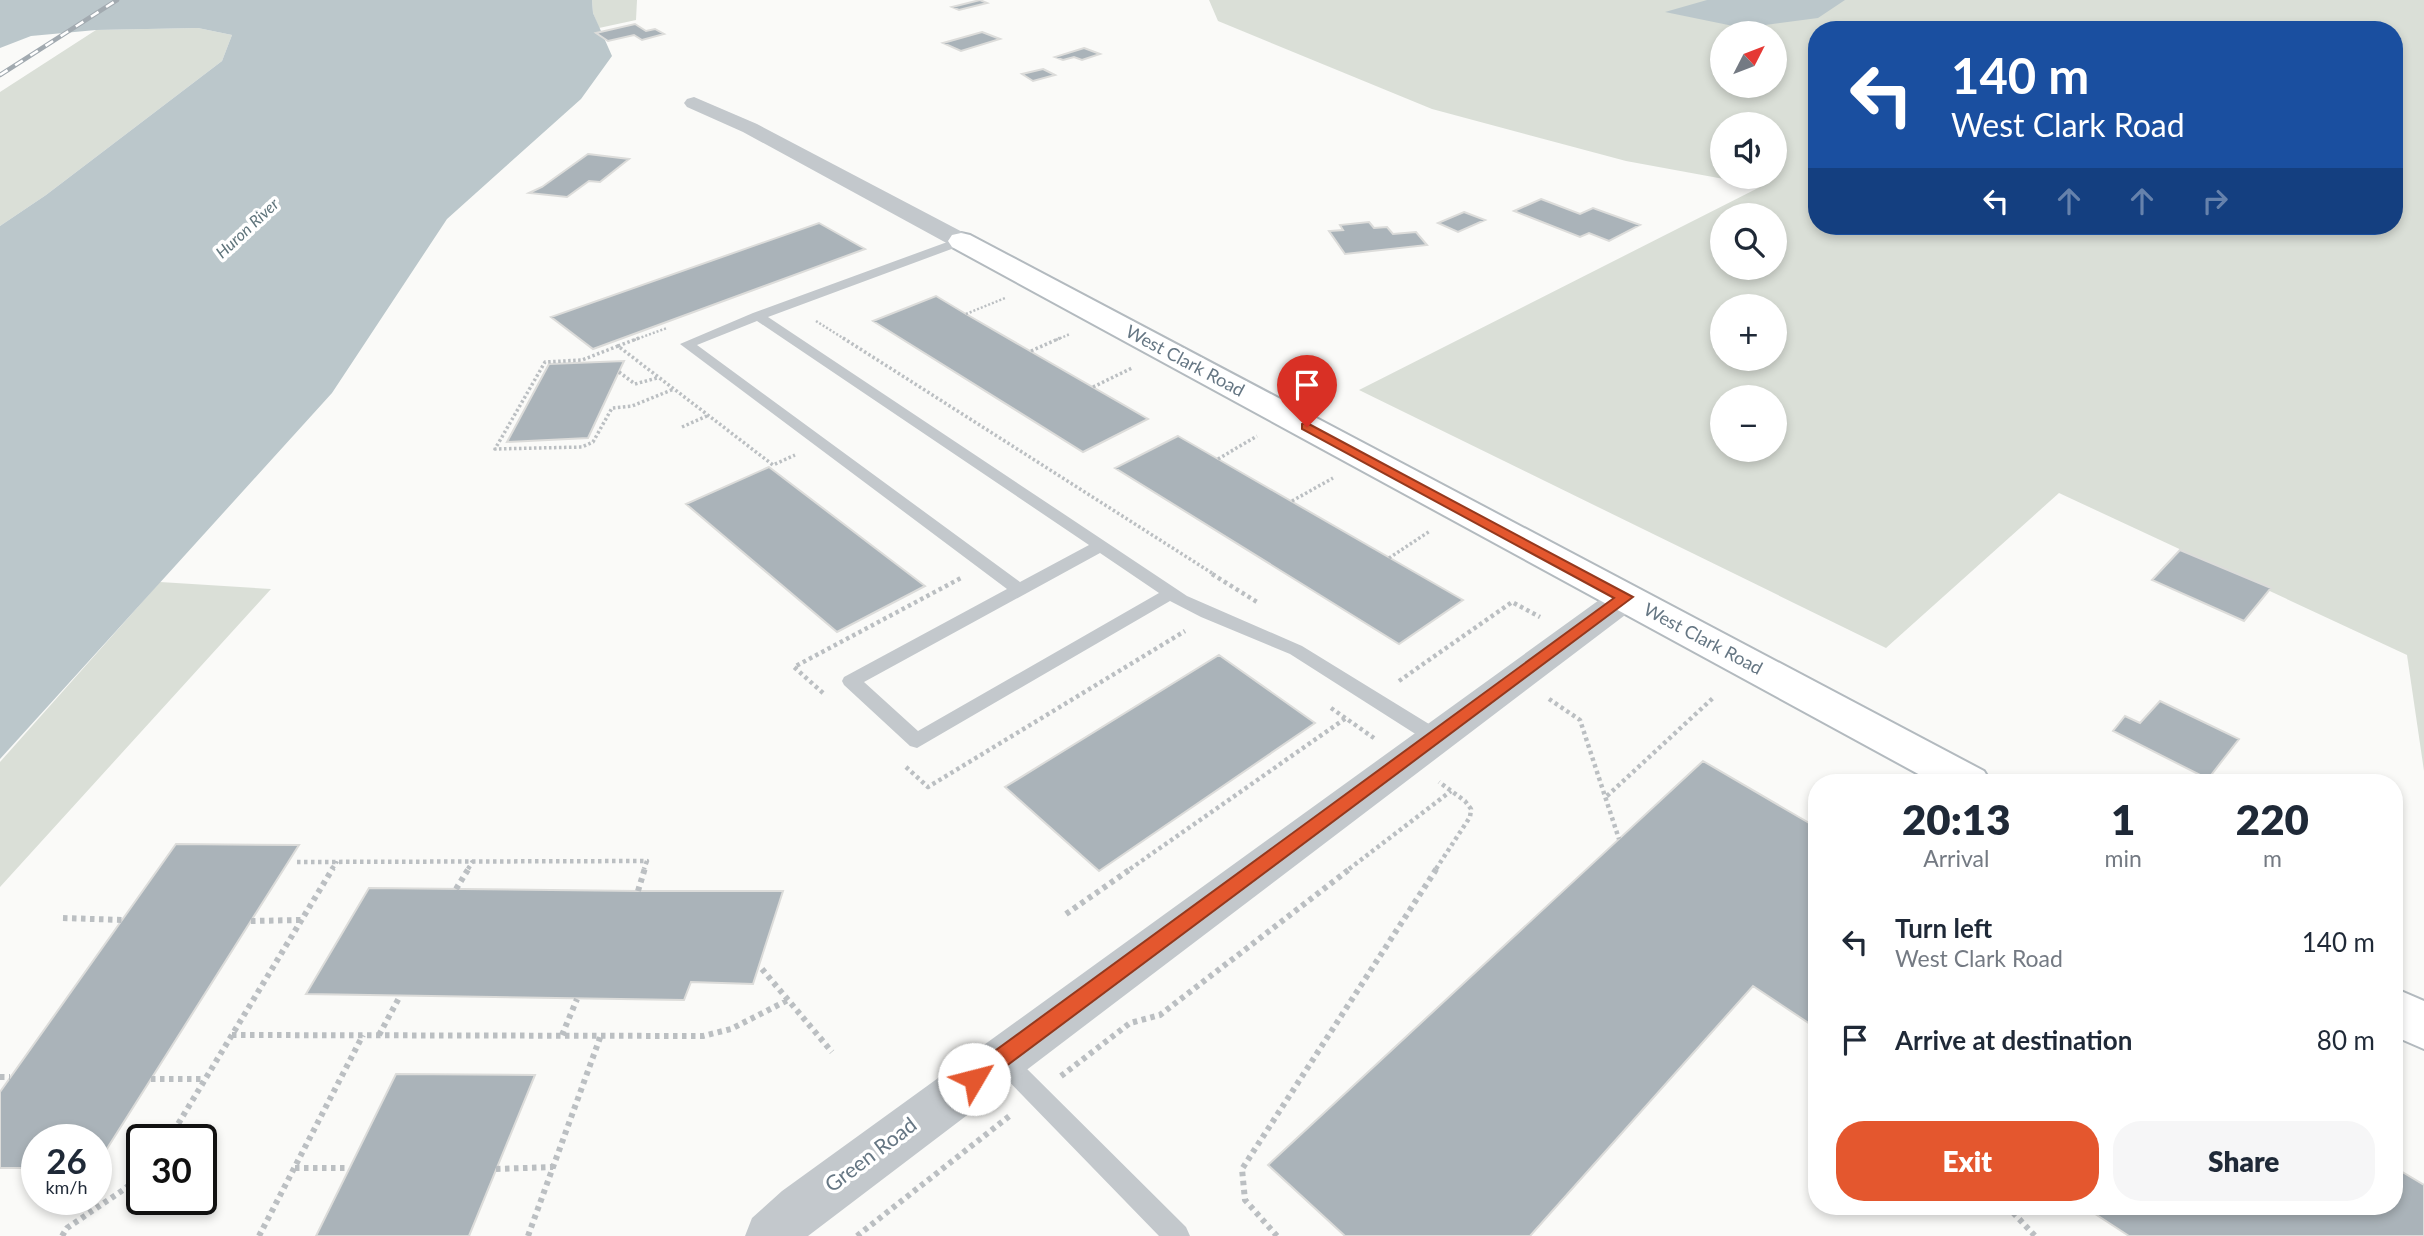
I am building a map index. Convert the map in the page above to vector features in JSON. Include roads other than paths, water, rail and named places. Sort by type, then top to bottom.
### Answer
[{"type":"street","name":"West Clark Road","points":[[694,103],[750,128],[1954,774]]},
{"type":"street","name":"Green Road","points":[[771,1236],[800,1208],[987,1068],[1625,597]]},
{"type":"street","points":[[2403,1015],[2424,1027]]},
{"type":"lane","points":[[961,241],[687,344],[1019,590]]},
{"type":"lane","points":[[758,316],[1171,593],[1207,613],[1296,650],[1435,737]]},
{"type":"lane","points":[[1100,547],[850,681],[917,741],[1171,593]]},
{"type":"lane","points":[[987,1068],[1177,1236]]},
{"type":"water","name":"Huron River","points":[[0,0],[592,0],[593,13],[612,56],[581,99],[447,219],[332,393],[0,759],[0,226],[46,195],[222,61],[232,35],[198,28],[96,30],[31,36],[0,48]]},
{"type":"water","points":[[1707,0],[1845,0],[1818,18],[1787,22],[1710,21],[1665,12]]},
{"type":"railway","points":[[0,75],[117,0]]}]
